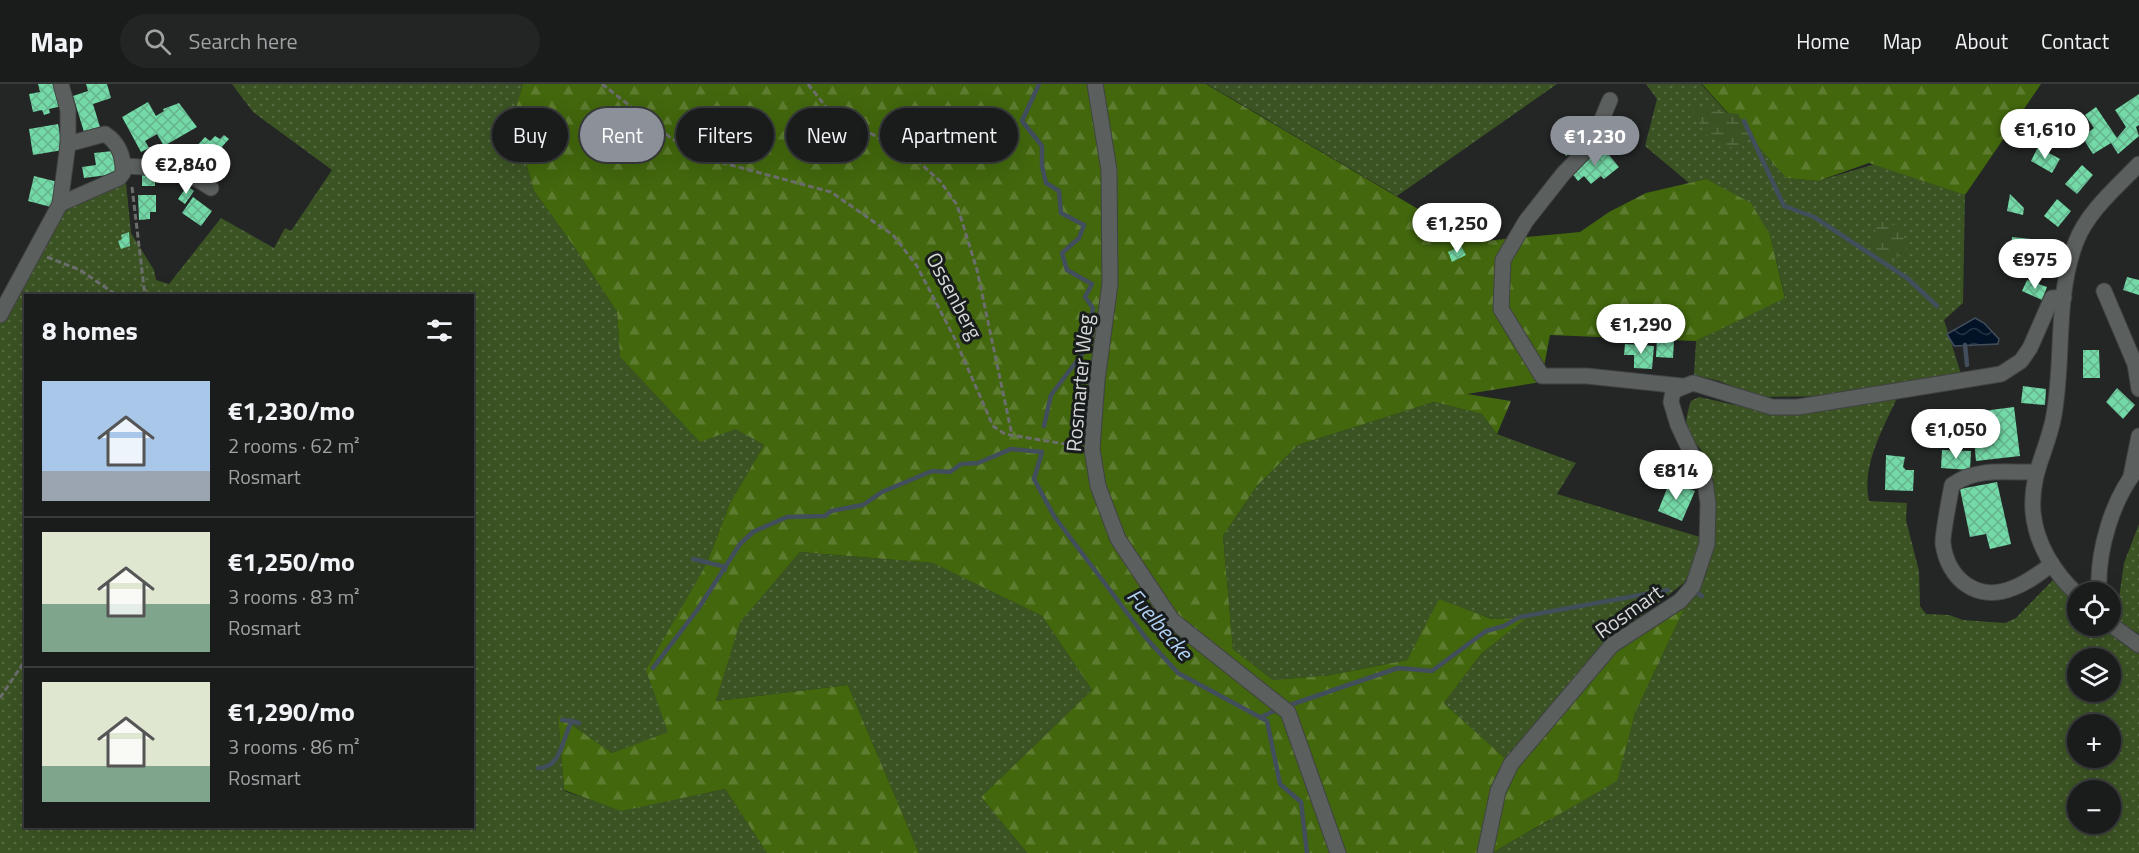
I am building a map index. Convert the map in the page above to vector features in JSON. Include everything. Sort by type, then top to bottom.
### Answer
[{"type":"street","points":[[0,315],[34,256],[60,204],[68,144],[68,110],[61,84]]},
{"type":"street","name":"Rosmarter Weg","points":[[1095,84],[1109,170],[1110,284],[1097,380],[1092,448],[1098,486],[1118,539],[1172,620],[1288,712],[1338,853]]},
{"type":"street","points":[[1610,100],[1591,145],[1563,174],[1526,221],[1503,260],[1502,309],[1542,376],[1587,376],[1682,386],[1693,383],[1772,407],[1798,407],[2001,374],[2021,362],[2026,355],[2052,298],[2064,297]]},
{"type":"street","points":[[68,144],[105,134],[114,139],[128,166]]},
{"type":"street","points":[[2067,582],[2052,564],[2040,542],[2033,513],[2036,472],[2054,417],[2064,297],[2076,242],[2104,200],[2139,164]]},
{"type":"street","points":[[128,166],[181,169],[211,188]]},
{"type":"street","points":[[60,204],[119,178],[128,166]]},
{"type":"street","points":[[2104,291],[2135,364],[2139,388]]},
{"type":"street","name":"Rosmart","points":[[1485,853],[1498,791],[1511,764],[1612,645],[1680,601],[1693,586],[1707,544],[1708,503],[1705,482],[1678,425],[1671,402],[1673,391],[1682,386]]},
{"type":"street","points":[[2098,582],[2106,537],[2123,489],[2135,472],[2139,436]]},
{"type":"street","points":[[2036,472],[1971,474],[1952,485],[1943,542],[1953,574],[1971,588],[1983,591],[2011,589],[2052,564]]},
{"type":"street","points":[[2121,632],[2139,645]]},
{"type":"path","name":"Ossenberg","points":[[602,84],[671,138],[700,157],[831,192],[893,235],[918,266],[955,339],[993,426],[1012,435],[1092,448]]},
{"type":"path","points":[[808,84],[830,112],[910,154],[940,181],[957,205],[977,270],[1012,435]]},
{"type":"path","points":[[128,166],[145,294]]},
{"type":"path","points":[[34,256],[55,258],[80,270],[115,294]]},
{"type":"path","points":[[0,698],[24,662]]},
{"type":"green space","points":[[232,84],[523,84],[516,108],[492,108],[492,162],[526,162],[534,191],[617,312],[620,357],[700,441],[736,428],[764,445],[730,503],[707,563],[669,732],[612,753],[558,715],[564,791],[621,810],[725,789],[767,853],[0,853],[0,323],[61,215],[83,199],[117,185],[126,183],[131,233],[154,270],[156,280],[169,284],[221,218],[274,248],[285,228],[291,231],[332,170],[253,112]]},
{"type":"green space","points":[[523,84],[1206,84],[1474,242],[1580,232],[1609,212],[1646,193],[1706,179],[1751,203],[1770,235],[1785,298],[1696,341],[1550,335],[1541,382],[1467,394],[1511,401],[1497,434],[1482,414],[1434,402],[1298,445],[1256,487],[1223,536],[1233,649],[1273,680],[1331,675],[1407,660],[1439,599],[1492,619],[1526,618],[1481,654],[1444,703],[1509,762],[1621,645],[1687,603],[1635,713],[1617,781],[1492,853],[1027,853],[981,797],[1092,690],[1042,616],[933,563],[800,552],[740,622],[716,701],[848,685],[919,853],[767,853],[725,789],[621,811],[564,790],[558,715],[612,753],[668,732],[646,670],[707,563],[730,503],[764,445],[736,429],[700,442],[620,357],[617,312],[534,191],[526,162],[568,162],[568,108],[516,108]]},
{"type":"green space","points":[[1207,84],[1557,84],[1397,196]]},
{"type":"green space","points":[[1646,84],[1701,84],[1786,178],[1818,181],[1875,164],[1965,195],[1963,303],[1944,320],[1961,374],[1837,396],[1759,397],[1719,381],[1694,375],[1696,341],[1785,297],[1770,235],[1706,179],[1689,183],[1645,146],[1657,99]]},
{"type":"green space","points":[[1702,84],[2041,84],[1965,195],[1869,163],[1818,181],[1786,178]]},
{"type":"green space","points":[[1691,108],[1738,114],[1751,135],[1739,151],[1706,135]]},
{"type":"green space","points":[[1878,220],[1897,226],[1910,246],[1888,265],[1870,253]]},
{"type":"green space","points":[[1898,396],[1875,447],[1867,487],[1869,501],[1907,503],[1906,520],[1919,571],[1920,606],[1926,614],[2005,623],[2016,618],[2053,580],[2067,595],[2067,636],[2116,636],[2139,651],[2139,853],[1492,853],[1550,820],[1629,733],[1635,713],[1687,603],[1698,592],[1705,577],[1714,527],[1712,492],[1707,463],[1703,453],[1687,431],[1686,424],[1691,401],[1699,397],[1762,411]]},
{"type":"green space","points":[[1434,402],[1482,414],[1497,434],[1576,463],[1557,494],[1700,537],[1694,568],[1684,583],[1604,644],[1509,762],[1444,703],[1481,654],[1525,618],[1493,619],[1439,600],[1407,660],[1331,675],[1273,680],[1233,649],[1223,536],[1256,487],[1298,445]]},
{"type":"green space","points":[[2139,524],[2139,634],[2121,623],[2121,584],[2124,563]]},
{"type":"green space","points":[[800,552],[934,563],[1042,616],[1092,690],[981,797],[1027,853],[919,853],[848,685],[716,701],[739,622]]},
{"type":"water","points":[[1975,318],[1984,323],[1999,339],[1998,344],[1954,346],[1947,334]]},
{"type":"building","points":[[38,84],[56,84],[62,106],[49,109],[50,113],[44,115],[42,110],[33,112],[29,94],[40,92]]},
{"type":"building","points":[[86,84],[107,84],[111,98],[93,104],[100,127],[84,132],[73,96],[88,91]]},
{"type":"building","points":[[2139,94],[2139,125],[2136,127],[2139,136],[2118,154],[2111,143],[2093,154],[2082,137],[2094,128],[2085,115],[2096,107],[2117,138],[2126,127],[2115,110]]},
{"type":"building","points":[[148,102],[156,116],[164,111],[163,109],[179,103],[197,127],[164,146],[157,134],[145,141],[149,148],[141,152],[122,117]]},
{"type":"building","points":[[58,124],[63,150],[33,155],[29,129]]},
{"type":"building","points":[[1574,127],[1585,142],[1566,156],[1555,140]]},
{"type":"building","points":[[224,135],[229,139],[219,150],[227,167],[219,167],[210,178],[186,158],[205,137],[210,141],[215,136],[220,139]]},
{"type":"building","points":[[2038,147],[2060,159],[2052,173],[2031,161]]},
{"type":"building","points":[[1604,149],[1619,167],[1604,179],[1601,176],[1591,184],[1584,176],[1578,181],[1570,171],[1593,153],[1596,156]]},
{"type":"building","points":[[113,151],[116,174],[84,178],[82,167],[96,165],[94,153]]},
{"type":"building","points":[[2082,165],[2093,175],[2077,194],[2065,184]]},
{"type":"building","points":[[142,172],[160,173],[160,179],[155,179],[155,186],[142,186]]},
{"type":"building","points":[[34,176],[58,182],[51,207],[28,201]]},
{"type":"building","points":[[187,186],[194,191],[185,204],[178,199]]},
{"type":"building","points":[[2010,194],[2024,208],[2023,215],[2007,211]]},
{"type":"building","points":[[138,195],[156,195],[156,212],[150,212],[150,219],[139,220]]},
{"type":"building","points":[[193,197],[212,211],[201,226],[182,213]]},
{"type":"building","points":[[2057,199],[2071,211],[2058,227],[2044,216]]},
{"type":"building","points":[[129,232],[130,246],[121,249],[118,241],[122,239],[121,235]]},
{"type":"building","points":[[2012,237],[2043,240],[2043,243],[2053,245],[2050,277],[2038,276],[2040,263],[2010,260]]},
{"type":"building","points":[[1461,246],[1466,255],[1452,262],[1448,252]]},
{"type":"building","points":[[2127,277],[2139,280],[2139,295],[2123,290]]},
{"type":"building","points":[[2027,280],[2047,287],[2042,300],[2022,291]]},
{"type":"building","points":[[1657,340],[1674,340],[1673,358],[1656,357]]},
{"type":"building","points":[[1625,344],[1654,346],[1652,369],[1634,368],[1634,355],[1624,355]]},
{"type":"building","points":[[2083,350],[2099,350],[2100,378],[2083,378]]},
{"type":"building","points":[[2023,386],[2046,389],[2045,405],[2021,403]]},
{"type":"building","points":[[2117,388],[2135,405],[2123,419],[2106,402]]},
{"type":"building","points":[[2014,407],[2020,456],[1976,461],[1974,439],[1986,438],[1983,411]]},
{"type":"building","points":[[1942,450],[1971,451],[1970,470],[1941,468]]},
{"type":"building","points":[[1656,452],[1677,458],[1675,465],[1683,467],[1679,481],[1666,477]]},
{"type":"building","points":[[1886,455],[1905,457],[1903,467],[1906,470],[1914,470],[1913,491],[1885,490]]},
{"type":"building","points":[[1670,481],[1695,491],[1682,521],[1658,511]]},
{"type":"building","points":[[1997,482],[2011,544],[1990,549],[1986,534],[1970,537],[1960,489]]},
{"type":"waterway","name":"Fuelbecke","points":[[1039,84],[1022,121],[1042,146],[1042,166],[1046,183],[1059,191],[1061,213],[1084,225],[1079,238],[1062,253],[1067,270],[1092,284],[1085,297],[1093,308],[1089,345],[1051,395],[1044,426]]},
{"type":"waterway","points":[[1744,121],[1784,206],[1814,217],[1907,278],[1937,306]]},
{"type":"waterway","points":[[1965,345],[1967,365]]},
{"type":"waterway","name":"Fuelbecke","points":[[653,668],[698,609],[740,544],[753,532],[787,517],[825,516],[831,511],[863,505],[882,492],[932,471],[950,472],[961,464],[978,463],[1011,449],[1042,452],[1034,479],[1054,516],[1146,638],[1178,673],[1267,721],[1280,784],[1301,802],[1307,853]]},
{"type":"waterway","points":[[693,559],[722,566],[725,570]]},
{"type":"waterway","points":[[1287,706],[1398,668],[1432,671],[1486,631],[1504,626],[1520,617],[1668,590]]},
{"type":"waterway","points":[[1697,593],[1702,596]]},
{"type":"waterway","points":[[1261,717],[1276,710]]},
{"type":"waterway","points":[[562,720],[572,721]]},
{"type":"waterway","points":[[538,768],[546,767],[557,758],[572,721],[579,723]]}]
